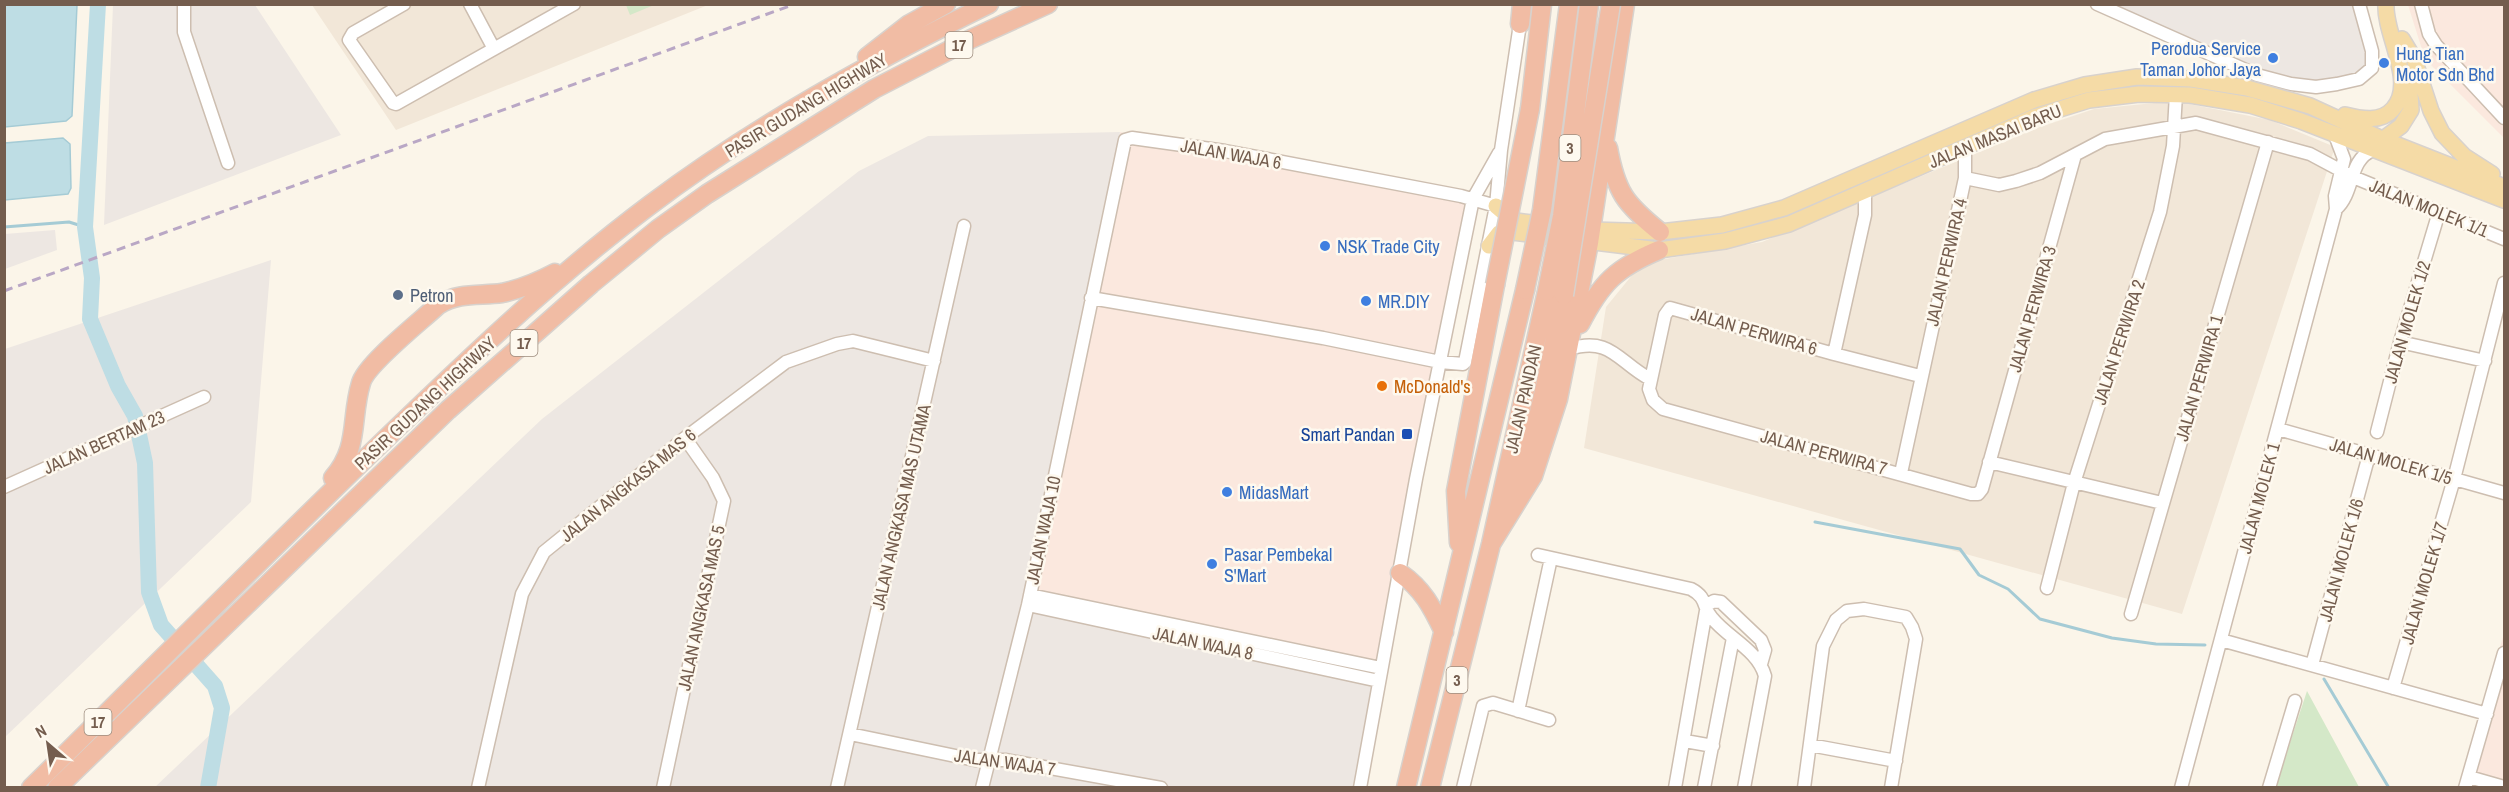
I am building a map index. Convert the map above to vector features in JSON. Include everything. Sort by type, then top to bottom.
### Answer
[{"type":"highway","points":[[828,88],[908,25],[946,4]]},
{"type":"highway","name":"PASIR GUDANG HIGHWAY","points":[[31,788],[433,393],[583,257],[702,168],[828,88],[915,40],[989,4]]},
{"type":"highway","points":[[1520,24],[1522,4]]},
{"type":"highway","points":[[1460,566],[1456,491],[1530,109],[1542,4]]},
{"type":"highway","name":"JALAN PANDAN","points":[[1406,788],[1542,210],[1569,4]]},
{"type":"highway","name":"JALAN PANDAN","points":[[1430,788],[1556,293],[1562,216],[1589,4]]},
{"type":"highway","points":[[1556,293],[1611,4]]},
{"type":"highway","points":[[1491,544],[1533,476],[1558,399],[1590,236],[1625,4]]},
{"type":"highway","name":"PASIR GUDANG HIGHWAY","points":[[57,788],[448,410],[591,284],[658,230],[707,194],[874,89],[971,39],[1048,5]]},
{"type":"highway","points":[[1570,345],[1603,284],[1659,241],[1625,200],[1614,178],[1605,132]]},
{"type":"highway","points":[[273,548],[347,459],[352,446],[361,382],[372,366],[438,305],[448,299],[460,295],[517,290],[554,274],[583,257]]},
{"type":"highway","points":[[1400,573],[1415,583],[1429,599],[1444,632]]},
{"type":"main road","points":[[2377,144],[2401,126],[2410,110],[2410,83],[2402,39],[2389,4]]},
{"type":"main road","points":[[2310,106],[2360,119],[2376,119],[2389,113],[2397,105],[2402,81],[2385,16],[2389,4]]},
{"type":"main road","points":[[2402,39],[2414,59],[2431,111],[2442,133],[2464,156],[2505,182]]},
{"type":"main road","name":"JALAN MASAI BARU","points":[[1659,241],[1785,207],[2034,100],[2085,85],[2137,77],[2192,79],[2247,88],[2310,106],[2377,144],[2505,200]]},
{"type":"main road","name":"JALAN MASAI BARU","points":[[1489,246],[1499,233],[1504,231],[1659,241],[1757,233],[1789,224],[2034,117],[2089,100],[2139,94],[2176,94],[2250,105],[2301,121],[2335,135],[2377,144],[2505,187]]},
{"type":"main road","name":"JALAN MASAI BARU","points":[[1497,199],[1510,218],[1516,221],[1590,236]]},
{"type":"street","points":[[184,4],[184,32],[228,163]]},
{"type":"street","points":[[404,4],[353,33],[349,40],[393,103],[396,104],[574,4]]},
{"type":"street","points":[[470,4],[494,49]]},
{"type":"street","points":[[2097,4],[2257,75],[2316,87],[2359,79],[2372,68],[2372,51],[2359,4]]},
{"type":"street","points":[[2421,4],[2430,34],[2436,45],[2505,118]]},
{"type":"street","points":[[1091,298],[1323,338],[1440,362],[1460,365],[1465,362],[1497,199],[1501,150],[1520,24]]},
{"type":"street","name":"JALAN PERWIRA 2","points":[[2047,588],[2074,483],[2160,212],[2175,125],[2176,94]]},
{"type":"street","name":"JALAN MOLEK 1/1","points":[[1965,178],[1999,185],[2040,173],[2105,139],[2175,125],[2201,124],[2310,154],[2347,175],[2505,239]]},
{"type":"street","name":"JALAN MOLEK 1","points":[[2335,135],[2347,175]]},
{"type":"street","name":"JALAN WAJA 6","points":[[1091,298],[1125,140],[1132,138],[1226,151],[1473,199],[1497,199]]},
{"type":"street","name":"JALAN PERWIRA 1","points":[[2131,614],[2268,142]]},
{"type":"street","name":"JALAN MOLEK 1","points":[[2181,788],[2336,209],[2335,196],[2358,161],[2377,144]]},
{"type":"street","name":"JALAN PERWIRA 4","points":[[1920,376],[1965,178],[1965,147]]},
{"type":"street","points":[[1360,788],[1381,668],[1473,199],[1501,150]]},
{"type":"street","name":"JALAN PERWIRA 3","points":[[1989,462],[2075,155]]},
{"type":"street","points":[[1483,183],[1491,182],[1497,199]]},
{"type":"street","points":[[1834,354],[1865,215],[1865,190]]},
{"type":"street","name":"JALAN MOLEK 1/2","points":[[2377,432],[2400,342],[2439,212]]},
{"type":"street","name":"JALAN ANGKASA MAS UTAMA","points":[[837,788],[964,226]]},
{"type":"street","name":"JALAN MOLEK 1/7","points":[[2393,688],[2454,479],[2505,284]]},
{"type":"street","name":"JALAN WAJA 10","points":[[982,788],[1029,600],[1091,298]]},
{"type":"street","name":"JALAN PERWIRA 6","points":[[1649,384],[1665,315],[1670,308],[1920,376]]},
{"type":"street","name":"JALAN ANGKASA MAS 6","points":[[478,788],[522,594],[544,552],[684,438],[786,362],[837,344],[853,341],[934,361]]},
{"type":"street","points":[[2400,342],[2484,361]]},
{"type":"street","name":"JALAN PERWIRA 7","points":[[1570,345],[1601,346],[1615,352],[1641,374],[1649,384],[1653,400],[1663,409],[1971,494],[1978,494],[1982,489],[1989,462]]},
{"type":"street","points":[[1901,473],[1920,376]]},
{"type":"street","name":"JALAN BERTAM 23","points":[[4,487],[204,397]]},
{"type":"street","name":"JALAN MOLEK 1/5","points":[[2278,429],[2505,493]]},
{"type":"street","name":"JALAN ANGKASA MAS 5","points":[[663,788],[724,501],[713,478],[684,438]]},
{"type":"street","name":"JALAN MOLEK 1/6","points":[[2312,665],[2369,455]]},
{"type":"street","points":[[1989,462],[2162,503]]},
{"type":"street","points":[[1538,555],[1691,589],[1701,594],[1710,617],[1761,664],[1765,676],[1744,788]]},
{"type":"street","points":[[1518,711],[1551,558]]},
{"type":"street","name":"JALAN WAJA 8","points":[[1029,600],[1381,668]]},
{"type":"street","name":"JALAN WAJA 8","points":[[1029,600],[1379,681]]},
{"type":"street","points":[[1707,605],[1714,601],[1720,602],[1761,640],[1765,650],[1761,664]]},
{"type":"street","points":[[1675,788],[1707,605]]},
{"type":"street","points":[[1804,788],[1823,645],[1836,620],[1847,610],[1864,609],[1906,617],[1916,639],[1892,788]]},
{"type":"street","points":[[1704,788],[1733,638]]},
{"type":"street","points":[[2221,640],[2487,714]]},
{"type":"street","points":[[2505,653],[2467,782],[2505,787]]},
{"type":"street","points":[[2269,788],[2295,701]]},
{"type":"street","points":[[1463,788],[1483,706],[1493,703],[1549,720]]},
{"type":"street","name":"JALAN WAJA 7","points":[[850,734],[988,760],[1005,760],[1161,788]]},
{"type":"street","points":[[1685,741],[1713,746]]},
{"type":"street","points":[[1810,745],[1896,761]]},
{"type":"shaded area","points":[[113,5],[255,5],[341,135],[104,225]]},
{"type":"shaded area","points":[[312,5],[708,5],[396,130]]},
{"type":"shaded area","points":[[2106,5],[2356,5],[2370,60],[2363,72],[2318,84],[2259,72]]},
{"type":"shaded area","points":[[2408,5],[2504,5],[2504,138],[2425,59]]},
{"type":"shaded area","points":[[2174,101],[2270,120],[2335,147],[2182,614],[1584,448],[1606,307],[1642,263],[1762,242],[2040,127],[2094,109]]},
{"type":"shaded area","points":[[1120,132],[1471,200],[1378,662],[1027,594]]},
{"type":"shaded area","points":[[1120,132],[1027,594],[1378,662],[1358,787],[154,788],[542,419],[859,171],[928,136]]},
{"type":"shaded area","points":[[55,230],[57,250],[5,269],[5,234]]},
{"type":"shaded area","points":[[271,260],[251,502],[5,737],[5,349]]},
{"type":"shaded area","points":[[2504,634],[2504,787],[2458,787]]},
{"type":"green space","points":[[626,5],[654,5],[630,15]]},
{"type":"green space","points":[[2307,691],[2359,787],[2358,788],[2275,788]]},
{"type":"water","points":[[5,4],[77,5],[72,116],[66,121],[5,127]]},
{"type":"water","points":[[63,138],[70,144],[71,188],[68,194],[5,200],[5,143]]},
{"type":"waterway","points":[[98,4],[85,227],[92,278],[90,319],[118,386],[135,416],[145,463],[149,592],[161,625],[215,686],[222,708],[208,788]]},
{"type":"waterway","points":[[4,227],[69,222],[85,227]]},
{"type":"waterway","points":[[1815,522],[1960,549],[1979,575],[2008,589],[2040,619],[2112,638],[2156,644],[2205,645]]},
{"type":"waterway","points":[[2324,679],[2389,788]]},
{"type":"railway","points":[[4,291],[795,4]]},
{"type":"place","name":"Perodua Service Taman Johor Jaya","points":[[2273,58]]},
{"type":"place","name":"Hung Tian Motor Sdn Bhd","points":[[2384,63]]},
{"type":"place","name":"NSK Trade City","points":[[1325,246]]},
{"type":"place","name":"Petron","points":[[398,295]]},
{"type":"place","name":"MR.DIY","points":[[1366,301]]},
{"type":"place","name":"McDonald's","points":[[1382,386]]},
{"type":"place","name":"Smart Pandan","points":[[1407,434]]},
{"type":"place","name":"MidasMart","points":[[1227,492]]},
{"type":"place","name":"Pasar Pembekal S'Mart","points":[[1212,564]]}]
